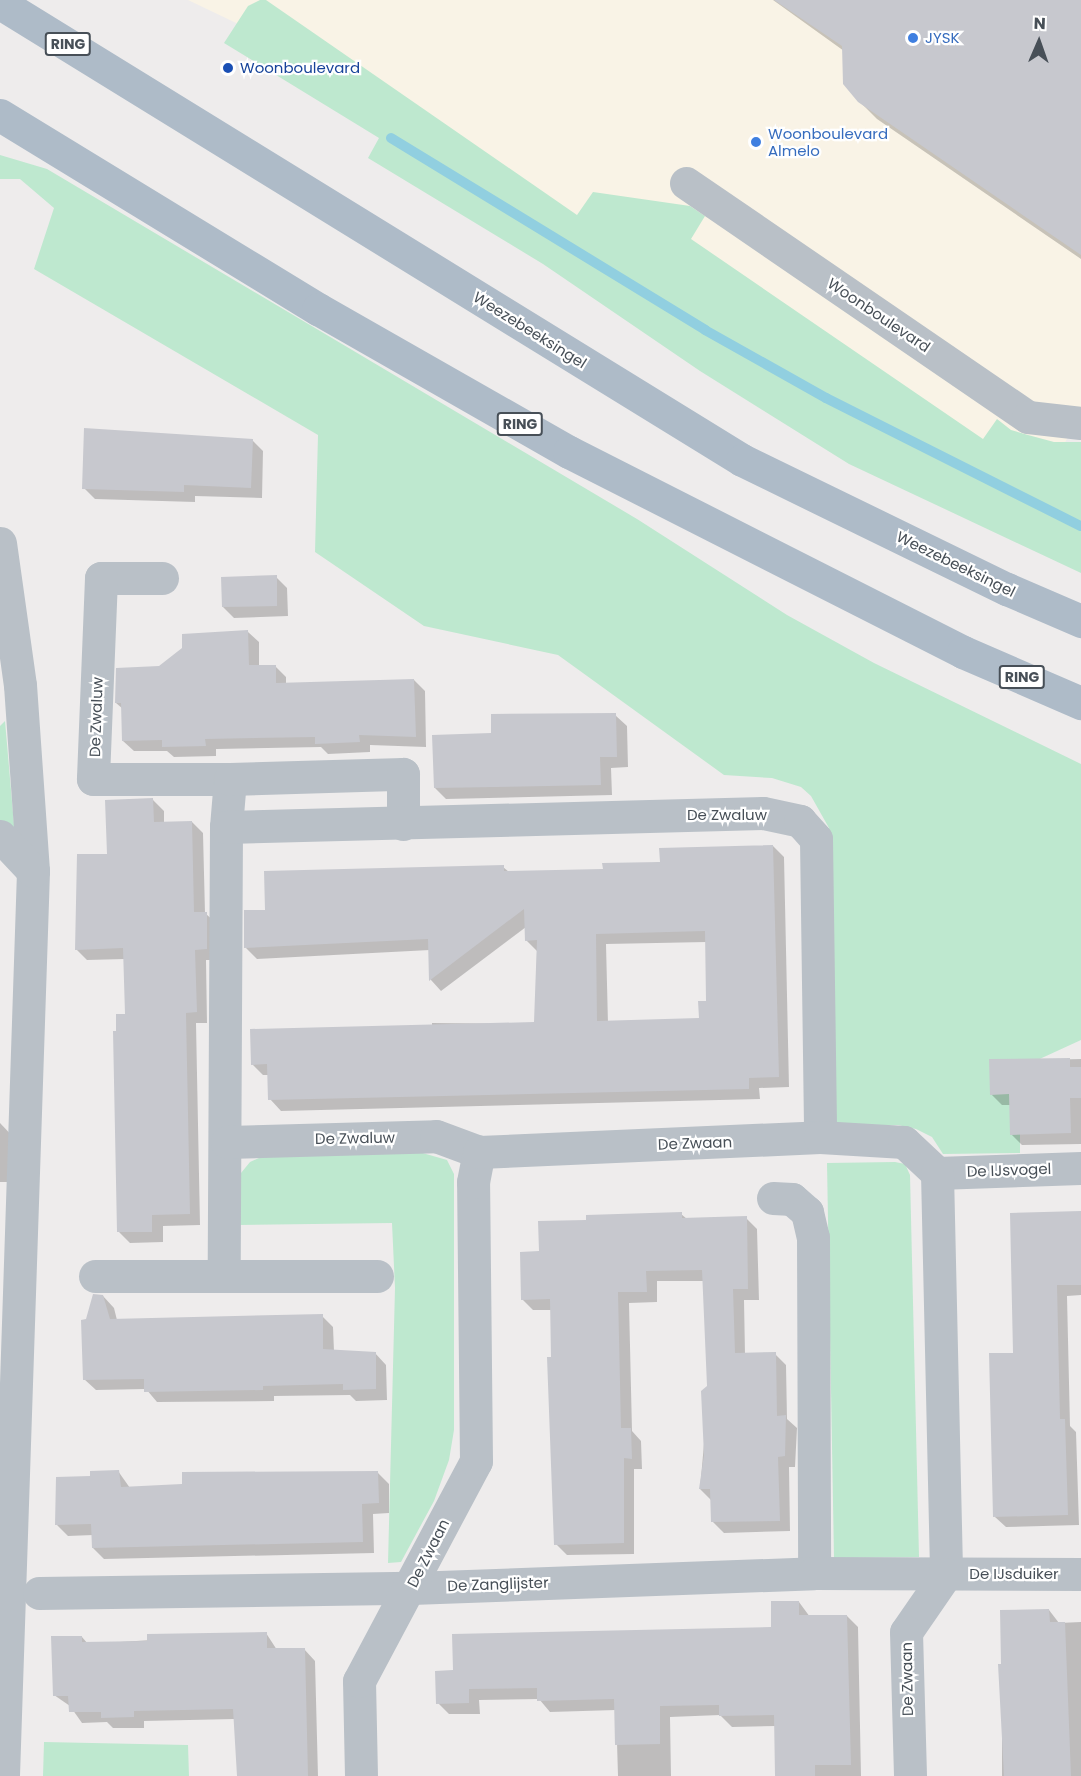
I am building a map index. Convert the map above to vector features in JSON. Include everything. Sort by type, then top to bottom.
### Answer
[{"type":"main road","name":"Weezebeeksingel","points":[[0,3],[742,460],[1007,589],[1081,621]]},
{"type":"main road","name":"RING","points":[[0,116],[318,309],[569,452],[963,652],[1081,703]]},
{"type":"street","name":"Woonboulevard","points":[[686,183],[1028,417],[1081,423]]},
{"type":"street","points":[[0,543],[10,695],[33,871],[3,1776]]},
{"type":"street","name":"De Zwaluw","points":[[162,578],[101,578],[93,779],[230,779],[403,774],[404,824]]},
{"type":"street","points":[[224,1276],[228,1142],[226,827],[230,779]]},
{"type":"street","name":"De Zwaluw","points":[[226,827],[763,813],[800,822],[816,839],[820,1137]]},
{"type":"street","points":[[0,836],[33,871]]},
{"type":"street","name":"De Zwaluw","points":[[228,1142],[436,1136],[479,1152]]},
{"type":"street","name":"De Zwaan","points":[[361,1776],[359,1681],[411,1588],[476,1461],[473,1182],[479,1152],[820,1137],[904,1142],[938,1173]]},
{"type":"street","name":"De IJsvogel","points":[[938,1173],[1081,1168]]},
{"type":"street","points":[[938,1173],[946,1574]]},
{"type":"street","points":[[773,1198],[792,1199],[807,1212],[813,1237],[814,1573]]},
{"type":"street","points":[[95,1276],[377,1276]]},
{"type":"street","name":"De Zanglijster","points":[[39,1593],[411,1588],[814,1573],[946,1574]]},
{"type":"street","name":"De Zwaan","points":[[910,1776],[906,1632],[946,1574]]},
{"type":"street","name":"De IJsduiker","points":[[946,1574],[1081,1574]]},
{"type":"shaded area","name":"Woonboulevard Almelo","points":[[188,0],[1081,0],[1081,412],[1049,473],[980,460],[280,44]]},
{"type":"green space","points":[[260,0],[266,0],[577,215],[593,192],[690,206],[705,216],[691,239],[983,439],[997,419],[1011,430],[1028,435],[1054,442],[1081,442],[1081,573],[849,464],[700,371],[543,264],[368,158],[379,138],[224,43],[248,6]]},
{"type":"green space","points":[[0,155],[47,169],[637,519],[787,615],[874,663],[1081,764],[1081,1040],[1020,1068],[1020,1153],[943,1154],[932,1137],[916,1129],[898,1125],[831,1127],[829,828],[811,796],[801,787],[772,778],[724,775],[558,655],[424,626],[315,552],[318,435],[34,269],[54,208],[20,179],[0,179]]},
{"type":"green space","points":[[5,721],[15,836],[0,821],[0,726]]},
{"type":"green space","points":[[272,1152],[419,1152],[447,1160],[454,1174],[454,1430],[449,1460],[434,1501],[401,1562],[388,1563],[395,1288],[392,1223],[238,1225],[241,1173],[250,1162]]},
{"type":"green space","points":[[895,1162],[905,1164],[910,1175],[919,1557],[834,1558],[827,1163]]},
{"type":"green space","points":[[44,1742],[188,1745],[189,1776],[43,1776]]},
{"type":"building","points":[[774,0],[1081,0],[1081,255],[858,102],[843,84],[842,46]]},
{"type":"building","points":[[84,428],[253,439],[251,488],[184,485],[184,492],[82,489]]},
{"type":"building","points":[[277,575],[277,606],[222,607],[221,577]]},
{"type":"building","points":[[248,630],[249,665],[276,665],[276,683],[414,679],[416,737],[359,735],[360,742],[315,744],[315,737],[205,739],[206,746],[162,747],[162,740],[122,741],[121,703],[115,703],[116,668],[159,666],[182,648],[182,634]]},
{"type":"building","points":[[616,713],[617,757],[600,757],[601,785],[434,788],[432,735],[491,733],[491,714]]},
{"type":"building","points":[[153,798],[154,822],[192,821],[194,912],[207,912],[207,949],[195,950],[197,1012],[186,1013],[190,1214],[152,1215],[152,1232],[117,1232],[113,1031],[116,1031],[116,1014],[125,1014],[123,948],[75,950],[77,854],[107,854],[105,800]]},
{"type":"building","points":[[773,845],[779,1077],[749,1078],[749,1089],[268,1100],[267,1064],[251,1065],[250,1029],[534,1022],[537,940],[525,941],[524,909],[429,981],[428,939],[244,948],[244,910],[265,910],[264,871],[504,865],[504,871],[603,869],[602,863],[660,862],[659,848]],"holes":[[[705,931],[706,1001],[698,1001],[699,1018],[597,1021],[596,934]]]},
{"type":"building","points":[[1070,1058],[1070,1067],[1081,1067],[1081,1098],[1070,1098],[1071,1133],[1010,1135],[1009,1094],[990,1095],[989,1059]]},
{"type":"building","points":[[1081,1211],[1081,1285],[1057,1285],[1060,1419],[1065,1419],[1068,1515],[993,1517],[989,1353],[1013,1353],[1010,1213]]},
{"type":"building","points":[[682,1212],[682,1218],[747,1216],[748,1289],[733,1289],[735,1353],[776,1352],[777,1416],[786,1415],[785,1456],[778,1457],[780,1521],[711,1522],[710,1489],[699,1489],[704,1455],[701,1391],[707,1386],[702,1270],[646,1271],[647,1292],[618,1292],[621,1428],[631,1428],[632,1459],[624,1458],[624,1543],[554,1545],[547,1357],[551,1357],[550,1299],[521,1300],[520,1252],[539,1251],[538,1221],[586,1220],[586,1215]]},
{"type":"building","points":[[93,1294],[103,1295],[110,1319],[323,1314],[323,1349],[376,1352],[376,1389],[343,1390],[343,1384],[263,1386],[263,1390],[144,1392],[144,1379],[83,1380],[81,1320],[86,1319]]},
{"type":"building","points":[[119,1470],[121,1487],[182,1484],[182,1472],[378,1471],[379,1503],[362,1504],[363,1542],[92,1548],[91,1524],[55,1525],[56,1477],[90,1476],[90,1471]]},
{"type":"building","points":[[771,1601],[799,1601],[799,1615],[847,1615],[851,1765],[815,1765],[815,1776],[775,1776],[774,1715],[719,1716],[719,1705],[660,1706],[660,1744],[615,1745],[614,1699],[537,1701],[537,1688],[469,1689],[469,1703],[436,1704],[435,1671],[453,1670],[452,1634],[771,1627]]},
{"type":"building","points":[[1049,1609],[1050,1622],[1065,1622],[1071,1776],[1004,1776],[998,1664],[1001,1664],[1000,1610]]},
{"type":"building","points":[[267,1632],[267,1648],[305,1648],[308,1776],[237,1776],[233,1709],[134,1711],[134,1717],[101,1718],[101,1712],[69,1712],[68,1696],[53,1696],[51,1636],[82,1636],[82,1642],[147,1641],[147,1634]]},
{"type":"waterway","points":[[391,138],[705,330],[826,398],[1081,526]]},
{"type":"place","name":"JYSK","points":[[913,38]]},
{"type":"place","name":"Woonboulevard","points":[[228,68]]},
{"type":"place","name":"Woonboulevard Almelo","points":[[756,142]]}]
